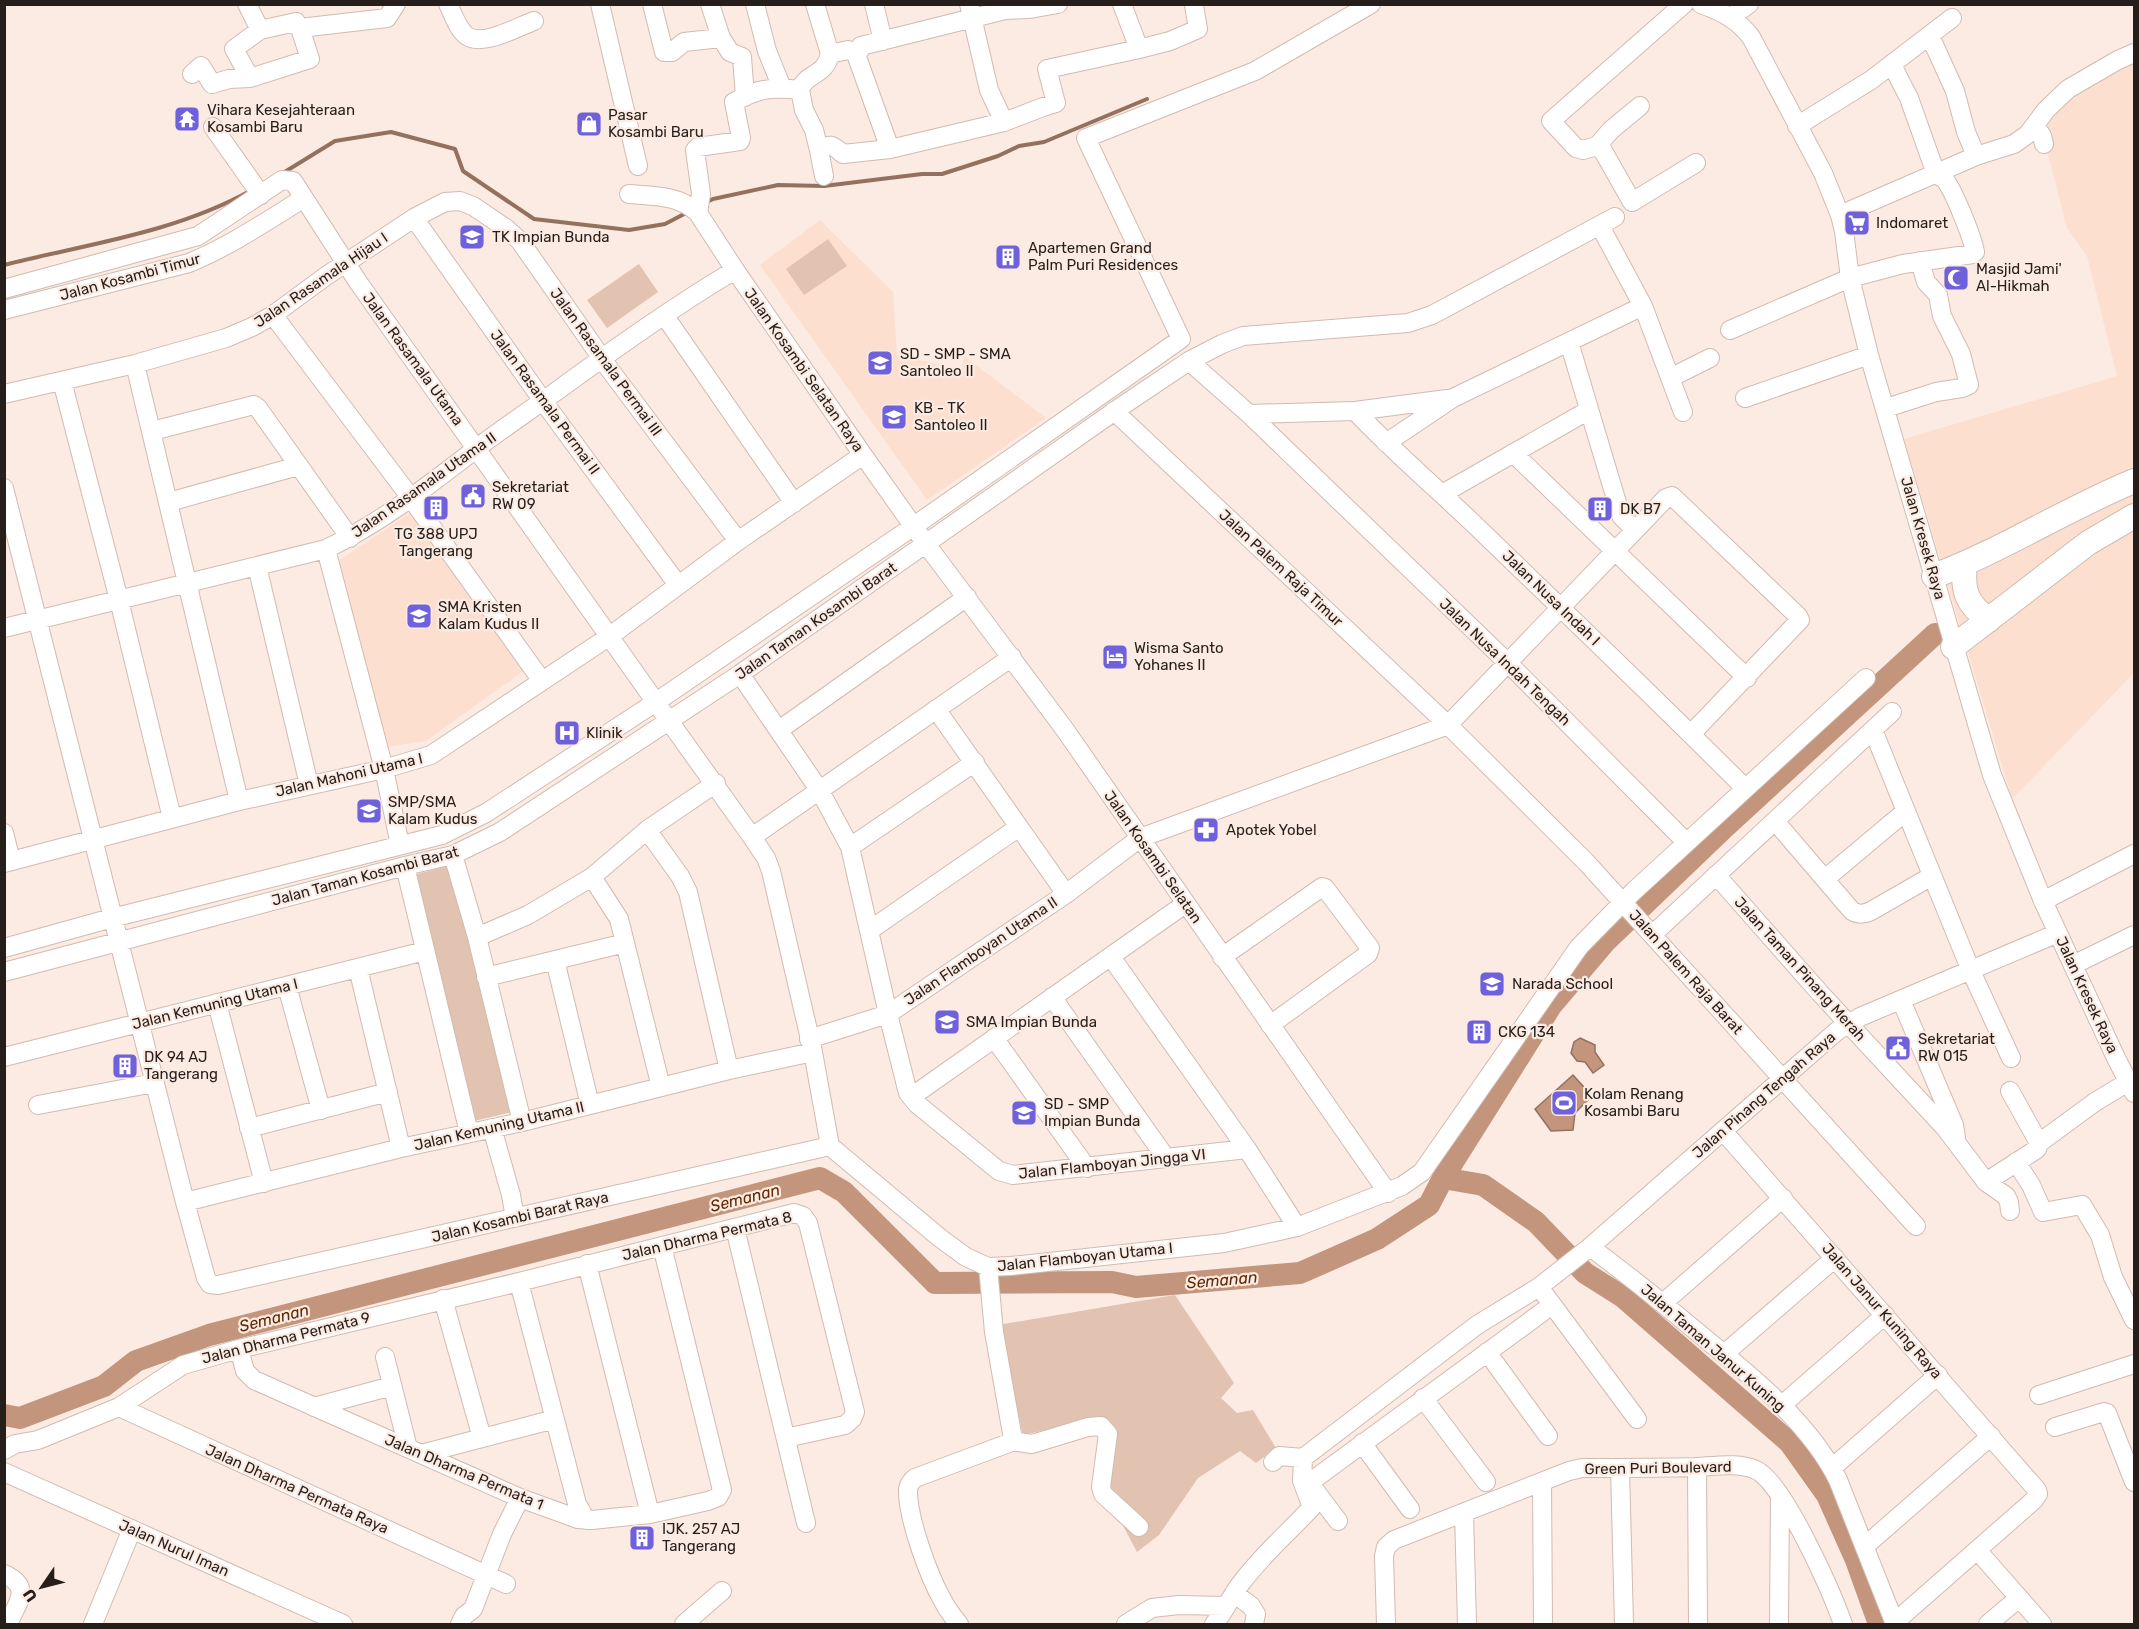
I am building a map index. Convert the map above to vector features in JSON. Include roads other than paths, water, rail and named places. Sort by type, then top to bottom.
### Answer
[{"type":"main road","points":[[1934,576],[1965,564],[2134,481]]},
{"type":"main road","points":[[1953,647],[2069,556],[2134,516]]},
{"type":"main road","points":[[2050,522],[2060,527],[2067,535],[2070,546],[2069,556]]},
{"type":"main road","points":[[1965,564],[1964,589],[1974,607],[1989,620]]},
{"type":"street","points":[[247,4],[260,30]]},
{"type":"street","points":[[300,28],[387,18],[396,4]]},
{"type":"street","points":[[448,4],[462,31],[477,41],[534,21]]},
{"type":"street","points":[[600,4],[638,166]]},
{"type":"street","points":[[652,4],[664,52],[672,52],[684,42],[721,38]]},
{"type":"street","points":[[710,4],[721,38],[730,52],[742,57],[745,97]]},
{"type":"street","points":[[755,4],[767,51],[814,130],[824,176]]},
{"type":"street","points":[[698,213],[701,194],[694,150],[698,147],[740,141],[734,102],[769,87],[791,89],[825,67],[830,54],[815,4]]},
{"type":"street","points":[[874,4],[883,41]]},
{"type":"street","points":[[890,149],[857,57],[861,46],[972,12],[1030,9],[1058,4]]},
{"type":"street","points":[[1122,4],[1139,49]]},
{"type":"street","points":[[819,150],[831,145],[837,147],[843,154],[890,149],[1004,123],[1043,106],[1055,105],[1047,69],[1170,41],[1198,29],[1193,5],[1200,4]]},
{"type":"street","name":"Jalan Taman Kosambi Barat","points":[[4,948],[442,835],[486,813],[662,711],[740,674],[1181,339],[1086,138],[1255,70],[1371,4]]},
{"type":"street","points":[[1640,106],[1611,130],[1597,146],[1582,150],[1576,148],[1551,119],[1684,4]]},
{"type":"street","name":"Jalan Kresek Raya","points":[[1701,4],[1731,17],[1742,25],[1751,37],[1823,172],[1840,215],[1850,278],[1869,355],[1992,775],[2043,901],[2131,1088]]},
{"type":"street","points":[[1731,17],[1749,4]]},
{"type":"street","points":[[972,12],[989,90],[1004,123]]},
{"type":"street","points":[[1797,126],[1892,65],[1952,18]]},
{"type":"street","points":[[192,74],[201,66],[212,84],[229,79],[250,78],[310,59],[296,22],[260,30],[234,49],[250,78]]},
{"type":"street","points":[[1930,36],[1954,91],[1976,156]]},
{"type":"street","points":[[830,54],[848,50],[858,52]]},
{"type":"street","points":[[1840,215],[1976,156],[2014,144],[2028,134],[2046,110],[2068,88],[2134,53]]},
{"type":"street","points":[[1730,330],[1850,278],[1920,261],[1975,252],[1966,223],[1950,190],[1944,179],[1935,174],[1909,98],[1892,65]]},
{"type":"street","points":[[2035,125],[2044,144]]},
{"type":"street","points":[[213,127],[258,190]]},
{"type":"street","points":[[1597,146],[1607,155],[1628,200],[1632,202],[1696,164]]},
{"type":"street","name":"Jalan Kosambi Timur","points":[[4,289],[198,236],[258,190],[286,179],[293,181],[304,198],[255,229],[209,255],[189,263],[4,310]]},
{"type":"street","points":[[628,194],[663,196],[678,200],[698,213]]},
{"type":"street","name":"Jalan Rasamala Utama","points":[[304,198],[345,263],[662,711]]},
{"type":"street","name":"Jalan Rasamala Hijau I","points":[[4,394],[135,364],[226,338],[252,327],[414,218],[446,202],[460,201]]},
{"type":"street","name":"Jalan Rasamala Permai III","points":[[460,201],[507,229],[520,241],[602,358],[738,541]]},
{"type":"street","name":"Jalan Kosambi Selatan Raya","points":[[698,213],[920,538]]},
{"type":"street","name":"Jalan Rasamala Permai II","points":[[414,218],[543,401],[678,585]]},
{"type":"street","name":"Jalan Taman Kosambi Barat","points":[[4,972],[118,940],[453,855],[500,832],[662,711],[920,538],[1189,362],[1222,344],[1243,336],[1408,323],[1432,315],[1607,226],[1643,306]]},
{"type":"street","points":[[146,251],[151,273]]},
{"type":"street","points":[[1886,408],[1969,385],[1961,354],[1942,316],[1938,295],[1926,282],[1920,261]]},
{"type":"street","name":"Jalan Rasamala Utama II","points":[[4,628],[326,549],[350,538],[411,498],[602,358],[735,270]]},
{"type":"street","points":[[1386,443],[1453,399],[1643,306],[1683,412]]},
{"type":"street","points":[[273,315],[411,498],[542,681]]},
{"type":"street","points":[[664,315],[794,503]]},
{"type":"street","points":[[1569,342],[1621,516],[1635,530]]},
{"type":"street","points":[[1745,398],[1869,355]]},
{"type":"street","points":[[1670,378],[1710,358]]},
{"type":"street","name":"Jalan Nusa Indah Tengah","points":[[1189,362],[1249,414],[1508,663],[1686,842]]},
{"type":"street","points":[[135,364],[239,801]]},
{"type":"street","points":[[62,381],[119,600],[172,818]]},
{"type":"street","points":[[1249,414],[1354,411],[1453,399]]},
{"type":"street","points":[[152,431],[254,405],[261,411],[350,538]]},
{"type":"street","points":[[1442,494],[1588,410]]},
{"type":"street","name":"Jalan Palem Raja Timur","points":[[1114,411],[1448,725]]},
{"type":"street","name":"Jalan Nusa Indah I","points":[[1354,411],[1561,608],[1745,788]]},
{"type":"street","points":[[1513,453],[1747,678]]},
{"type":"street","points":[[610,636],[738,541],[863,455]]},
{"type":"street","points":[[169,502],[298,466]]},
{"type":"street","points":[[4,488],[185,1202]]},
{"type":"street","points":[[1448,725],[1666,498],[1672,496],[1800,620],[1691,734]]},
{"type":"street","name":"Jalan Kosambi Selatan","points":[[920,538],[1012,657],[1388,1192]]},
{"type":"street","points":[[326,549],[384,769],[400,845]]},
{"type":"street","points":[[257,566],[309,785]]},
{"type":"street","points":[[779,730],[967,597]]},
{"type":"street","name":"Jalan Mahoni Utama I","points":[[8,862],[239,801],[419,760],[442,750],[610,636]]},
{"type":"street","points":[[752,837],[1012,657]]},
{"type":"street","points":[[740,674],[820,791],[850,847],[888,1014],[910,1097],[1185,904]]},
{"type":"street","name":"Jalan Flamboyan Utama I","points":[[830,1146],[989,1276],[1011,1266],[1224,1243],[1297,1227],[1402,1186],[1422,1172],[1579,947],[1686,842],[1866,678]]},
{"type":"street","points":[[936,709],[1066,894]]},
{"type":"street","points":[[662,711],[716,783],[766,858],[811,1045],[830,1146]]},
{"type":"street","points":[[1649,932],[1716,875],[1892,712]]},
{"type":"street","name":"Jalan Flamboyan Utama II","points":[[811,1045],[888,1014],[1066,894],[1140,838],[1448,725]]},
{"type":"street","name":"Jalan Palem Raja Barat","points":[[1448,725],[1587,862],[1916,1226]]},
{"type":"street","points":[[1873,730],[1971,971],[2011,1058]]},
{"type":"street","points":[[850,847],[975,762]]},
{"type":"street","points":[[477,937],[528,915],[592,877],[647,830],[716,783]]},
{"type":"street","points":[[1825,879],[1906,811]]},
{"type":"street","points":[[1775,821],[1856,914],[1864,914],[1932,876]]},
{"type":"street","points":[[870,930],[1019,827]]},
{"type":"street","points":[[647,830],[680,876],[688,892],[729,1070]]},
{"type":"street","points":[[4,833],[8,862]]},
{"type":"street","points":[[2043,901],[2134,854]]},
{"type":"street","points":[[453,855],[477,937],[522,1122]]},
{"type":"street","points":[[405,866],[469,1133]]},
{"type":"street","name":"Jalan Taman Pinang Merah","points":[[1716,875],[1957,1141],[1986,1182],[2006,1196],[2010,1211]]},
{"type":"street","points":[[592,877],[619,919],[661,1087]]},
{"type":"street","points":[[1222,957],[1322,887],[1370,948],[1368,954],[1270,1025]]},
{"type":"street","name":"Jalan Pinang Tengah Raya","points":[[1303,1458],[1477,1325],[1539,1287],[1587,1250],[1837,1031],[1901,1000],[2058,933]]},
{"type":"street","points":[[2073,965],[2134,935]]},
{"type":"street","points":[[486,977],[625,944]]},
{"type":"street","name":"Jalan Kemuning Utama I","points":[[4,1057],[425,951]]},
{"type":"street","points":[[1111,957],[1247,1149],[1297,1227]]},
{"type":"street","points":[[555,960],[590,1105]]},
{"type":"street","points":[[358,968],[401,1148]]},
{"type":"street","points":[[287,986],[321,1110]]},
{"type":"street","points":[[1052,997],[1166,1158]]},
{"type":"street","name":"Jalan Taman Pinang Merah","points":[[1901,1000],[1954,1125],[1957,1141]]},
{"type":"street","points":[[217,1003],[264,1183]]},
{"type":"street","points":[[994,1038],[1087,1168]]},
{"type":"street","name":"Jalan Kemuning Utama II","points":[[185,1202],[401,1148],[590,1105],[729,1070],[811,1045]]},
{"type":"street","points":[[38,1105],[154,1083]]},
{"type":"street","points":[[1986,1182],[2037,1149],[2039,1143],[2095,1102],[2131,1088]]},
{"type":"street","points":[[2010,1091],[2039,1143]]},
{"type":"street","points":[[249,1128],[388,1092]]},
{"type":"street","name":"Jalan Flamboyan Jingga VI","points":[[910,1097],[999,1171],[1012,1175],[1247,1149]]},
{"type":"street","points":[[492,1128],[511,1195],[515,1218]]},
{"type":"street","name":"Jalan Janur Kuning Raya","points":[[1724,1131],[2034,1486],[2038,1494],[2034,1500],[1977,1550]]},
{"type":"street","name":"Jalan Kosambi Barat Raya","points":[[185,1202],[206,1278],[210,1284],[218,1286],[830,1146]]},
{"type":"street","points":[[2016,1162],[2031,1185],[2043,1212],[2082,1205],[2100,1235],[2113,1277],[2134,1320]]},
{"type":"street","points":[[1663,1303],[1783,1198]]},
{"type":"street","name":"Jalan Dharma Permata 8","points":[[443,1299],[794,1213],[803,1216],[808,1223],[855,1412],[852,1419],[845,1425],[786,1438]]},
{"type":"street","points":[[735,1228],[806,1523]]},
{"type":"street","name":"Jalan Dharma Permata 1","points":[[239,1348],[245,1371],[254,1380],[514,1496],[586,1520],[650,1514],[708,1501],[718,1497],[722,1490],[662,1246]]},
{"type":"street","name":"Jalan Taman Janur Kuning","points":[[1587,1250],[1663,1303],[1782,1405],[1832,1468],[1895,1623]]},
{"type":"street","points":[[1725,1354],[1835,1258]]},
{"type":"street","points":[[587,1264],[650,1514]]},
{"type":"street","points":[[989,1276],[1001,1380],[1012,1430],[1011,1441]]},
{"type":"street","points":[[519,1282],[577,1504],[586,1520]]},
{"type":"street","points":[[1539,1287],[1637,1419]]},
{"type":"street","points":[[443,1299],[482,1438]]},
{"type":"street","name":"Jalan Dharma Permata 9","points":[[4,1450],[15,1444],[38,1440],[119,1407],[183,1365],[239,1348],[443,1299]]},
{"type":"street","points":[[1338,1521],[1311,1483],[1362,1443],[1552,1305]]},
{"type":"street","points":[[1782,1405],[1885,1315]]},
{"type":"street","points":[[1487,1352],[1548,1436]]},
{"type":"street","points":[[385,1357],[392,1386],[415,1451],[482,1438],[555,1419]]},
{"type":"street","points":[[2040,1395],[2134,1364]]},
{"type":"street","points":[[1832,1468],[1938,1375]]},
{"type":"street","points":[[314,1407],[392,1386]]},
{"type":"street","points":[[1424,1398],[1486,1482]]},
{"type":"street","name":"Jalan Dharma Permata Raya","points":[[119,1407],[506,1584]]},
{"type":"street","points":[[2055,1427],[2104,1412],[2108,1413],[2134,1482]]},
{"type":"street","points":[[959,1624],[942,1601],[927,1565],[913,1521],[909,1485],[915,1478],[978,1456],[1011,1441],[1032,1444],[1088,1427],[1101,1426],[1108,1434],[1101,1487],[1103,1494],[1139,1527]]},
{"type":"street","points":[[1865,1546],[1991,1436]]},
{"type":"street","points":[[1362,1443],[1410,1509]]},
{"type":"street","points":[[1214,1624],[1260,1559],[1312,1507],[1302,1481],[1303,1458],[1279,1456],[1273,1462]]},
{"type":"street","points":[[1697,1467],[1698,1624]]},
{"type":"street","name":"Green Puri Boulevard","points":[[1386,1624],[1384,1556],[1386,1547],[1394,1540],[1569,1471],[1582,1468],[1750,1467],[1766,1475],[1780,1494],[1843,1624]]},
{"type":"street","points":[[1620,1468],[1624,1624]]},
{"type":"street","name":"Jalan Nurul Iman","points":[[4,1472],[343,1624]]},
{"type":"street","points":[[1542,1482],[1543,1624]]},
{"type":"street","points":[[1779,1624],[1780,1494]]},
{"type":"street","points":[[462,1621],[473,1609],[482,1573],[502,1534],[514,1496]]},
{"type":"street","points":[[1464,1513],[1467,1624]]},
{"type":"street","points":[[93,1624],[132,1529]]},
{"type":"street","points":[[1895,1623],[1977,1550],[2042,1624]]},
{"type":"street","points":[[4,1574],[15,1579],[21,1586],[21,1593],[8,1624]]},
{"type":"street","points":[[684,1624],[722,1591]]},
{"type":"street","points":[[1988,1624],[2019,1598]]},
{"type":"street","points":[[1126,1624],[1152,1608],[1230,1599],[1251,1606],[1256,1614],[1254,1624]]},
{"type":"waterway","points":[[705,203],[713,199],[778,185],[824,186],[922,174],[942,174],[998,156],[1019,146],[1044,142],[1147,99]]},
{"type":"waterway","points":[[283,173],[335,141],[391,132],[455,149],[463,171],[534,219],[629,230],[665,224],[688,212]]},
{"type":"waterway","points":[[4,265],[161,227],[221,205],[250,191]]},
{"type":"waterway","points":[[1879,1624],[1856,1560],[1827,1495],[1790,1443],[1623,1297],[1585,1273],[1536,1222],[1483,1185],[1443,1178],[1551,1006],[1606,941],[1724,828],[1935,634]]},
{"type":"waterway","name":"Semanan","points":[[4,1415],[20,1418],[104,1386],[136,1361],[209,1335],[820,1178],[844,1192],[935,1283],[1112,1282],[1136,1287],[1300,1273],[1377,1239],[1429,1205],[1443,1178]]},
{"type":"place","name":"Vihara Kesejahteraan Kosambi Baru","points":[[187,119]]},
{"type":"place","name":"Pasar Kosambi Baru","points":[[589,124]]},
{"type":"place","name":"Indomaret","points":[[1857,223]]},
{"type":"place","name":"TK Impian Bunda","points":[[472,237]]},
{"type":"place","name":"Apartemen Grand Palm Puri Residences","points":[[1008,257]]},
{"type":"place","name":"Masjid Jami' Al-Hikmah","points":[[1956,278]]},
{"type":"place","name":"SD - SMP - SMA Santoleo II","points":[[880,363]]},
{"type":"place","name":"KB - TK Santoleo II","points":[[894,417]]},
{"type":"place","name":"Sekretariat RW 09","points":[[473,496]]},
{"type":"place","name":"TG 388 UPJ Tangerang","points":[[436,508]]},
{"type":"place","name":"DK B7","points":[[1600,509]]},
{"type":"place","name":"SMA Kristen Kalam Kudus II","points":[[419,616]]},
{"type":"place","name":"Wisma Santo Yohanes II","points":[[1115,657]]},
{"type":"place","name":"Klinik","points":[[567,733]]},
{"type":"place","name":"SMP/SMA Kalam Kudus","points":[[369,811]]},
{"type":"place","name":"Apotek Yobel","points":[[1206,830]]},
{"type":"place","name":"Narada School","points":[[1492,984]]},
{"type":"place","name":"SMA Impian Bunda","points":[[947,1022]]},
{"type":"place","name":"CKG 134","points":[[1479,1032]]},
{"type":"place","name":"Sekretariat RW 015","points":[[1898,1048]]},
{"type":"place","name":"DK 94 AJ Tangerang","points":[[125,1066]]},
{"type":"place","name":"Kolam Renang Kosambi Baru","points":[[1564,1103]]},
{"type":"place","name":"SD - SMP Impian Bunda","points":[[1024,1113]]},
{"type":"place","name":"IJK. 257 AJ Tangerang","points":[[642,1538]]}]
